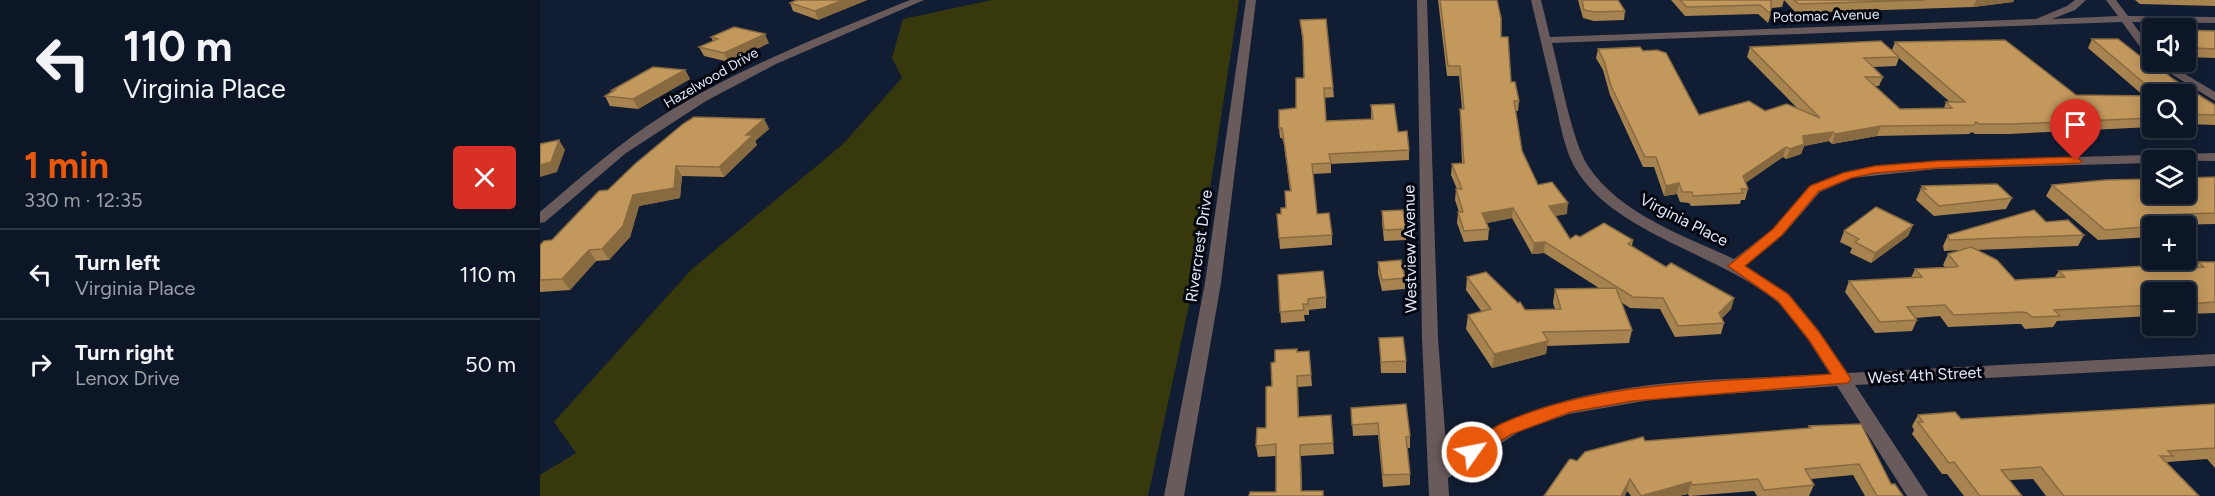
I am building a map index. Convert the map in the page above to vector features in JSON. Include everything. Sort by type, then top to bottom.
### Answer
[{"type":"street","name":"Hazelwood Drive","points":[[540,219],[634,141],[751,70],[919,0]]},
{"type":"street","name":"Rivercrest Drive","points":[[1174,496],[1213,283],[1251,0]]},
{"type":"street","name":"Westview Avenue","points":[[1422,0],[1430,338],[1439,496]]},
{"type":"street","name":"Virginia Place","points":[[1536,0],[1571,141],[1581,166],[1604,194],[1636,218],[1735,266],[1783,298],[1814,336],[1918,496]]},
{"type":"street","points":[[2030,24],[2071,8],[2081,0]]},
{"type":"street","points":[[2111,0],[2142,41]]},
{"type":"street","name":"Potomac Avenue","points":[[1545,40],[2127,19],[2215,20]]},
{"type":"street","points":[[2174,72],[2215,97]]},
{"type":"street","points":[[1735,266],[1778,232],[1815,189],[1848,175],[1875,170],[1937,165],[2215,157]]},
{"type":"street","name":"West 4th Street","points":[[1438,474],[1506,429],[1569,406],[1633,395],[1843,379],[2215,360]]},
{"type":"shaded area","points":[[992,0],[1239,0],[1200,254],[1148,496],[540,496],[540,475],[576,453],[554,422],[691,270],[842,145],[902,78],[892,58],[903,19]]},
{"type":"building","points":[[797,0],[843,0],[815,11],[790,3]]},
{"type":"building","points":[[1440,0],[1497,0],[1501,18],[1501,37],[1508,37],[1511,82],[1515,82],[1519,101],[1514,101],[1522,151],[1538,185],[1552,182],[1568,203],[1549,206],[1570,239],[1576,235],[1580,237],[1604,223],[1633,240],[1628,244],[1666,267],[1671,263],[1734,298],[1719,313],[1724,323],[1678,326],[1663,298],[1633,297],[1545,242],[1534,243],[1513,208],[1482,213],[1489,229],[1464,231],[1458,212],[1463,212],[1456,189],[1462,189],[1452,164],[1464,163],[1460,109],[1464,109],[1460,66],[1448,66]]},
{"type":"building","points":[[1582,0],[1618,0],[1625,11],[1584,10]]},
{"type":"building","points":[[1680,0],[1771,0],[1771,14],[1760,5],[1687,7]]},
{"type":"building","points":[[1794,0],[1925,0],[1799,4]]},
{"type":"building","points":[[1326,19],[1333,88],[1324,88],[1326,121],[1373,119],[1371,105],[1394,104],[1398,132],[1407,131],[1409,150],[1329,154],[1331,163],[1312,164],[1317,214],[1329,213],[1332,235],[1279,238],[1277,214],[1281,214],[1281,208],[1286,208],[1285,191],[1291,191],[1282,128],[1279,128],[1279,110],[1296,108],[1296,78],[1304,78],[1300,20]]},
{"type":"building","points":[[734,27],[765,34],[724,53],[699,47],[718,39],[711,37]]},
{"type":"building","points":[[2196,30],[2215,31],[2215,49],[2196,48]]},
{"type":"building","points":[[2092,39],[2118,39],[2142,58],[2142,72],[2165,72],[2181,84],[2144,83]]},
{"type":"building","points":[[2005,40],[2076,95],[2142,96],[2142,118],[2013,124],[1979,124],[1976,122],[1974,125],[1881,126],[1835,134],[1833,132],[1803,136],[1804,144],[1790,149],[1786,147],[1743,176],[1748,189],[1741,189],[1743,193],[1693,196],[1692,192],[1682,192],[1679,183],[1666,186],[1656,157],[1645,157],[1611,86],[1598,49],[1640,47],[1643,51],[1657,50],[1666,53],[1699,115],[1749,101],[1765,111],[1787,104],[1820,118],[1750,47],[1881,41],[1899,57],[1864,58],[1883,77],[1865,77],[1900,109],[1952,108],[1946,102],[1965,102],[1895,42]]},
{"type":"building","points":[[653,67],[685,70],[633,99],[605,96],[615,90],[612,90]]},
{"type":"building","points":[[2196,93],[2215,105],[2215,115],[2196,114]]},
{"type":"building","points":[[694,117],[764,119],[746,135],[753,135],[719,167],[676,166],[674,188],[633,195],[623,226],[602,249],[589,250],[562,279],[540,280],[540,245],[544,241],[552,240],[599,191],[608,190],[635,164]]},
{"type":"building","points":[[559,140],[551,162],[540,165],[540,144]]},
{"type":"building","points":[[2215,177],[2215,213],[2142,216],[2142,227],[2105,230],[2052,185],[2142,179],[2142,204],[2196,204],[2196,178]]},
{"type":"building","points":[[1997,184],[2012,198],[1939,206],[1921,189],[1926,189],[1922,186]]},
{"type":"building","points":[[1876,207],[1913,225],[1875,253],[1855,242],[1859,239],[1844,231]]},
{"type":"building","points":[[1403,210],[1406,229],[1384,230],[1382,211]]},
{"type":"building","points":[[2034,210],[2046,222],[2068,220],[2084,235],[1949,240],[1948,235]]},
{"type":"building","points":[[1971,247],[1997,260],[2015,280],[2065,277],[2059,271],[2142,266],[2142,270],[2196,270],[2196,267],[2204,267],[2198,262],[2215,262],[2215,302],[2196,303],[2196,282],[2142,282],[2142,306],[2054,310],[2060,316],[2032,317],[2023,312],[1954,315],[1945,305],[1907,307],[1917,320],[1880,322],[1849,281],[1922,277],[1915,269],[1958,266],[1948,254]]},
{"type":"building","points":[[1401,260],[1405,278],[1382,280],[1378,262]]},
{"type":"building","points":[[1323,271],[1326,297],[1308,299],[1308,304],[1303,304],[1304,310],[1280,312],[1278,275]]},
{"type":"building","points":[[1486,272],[1518,303],[1520,302],[1525,310],[1561,309],[1555,289],[1616,288],[1632,330],[1543,332],[1548,341],[1494,354],[1468,315],[1491,309],[1467,277]]},
{"type":"building","points":[[1403,337],[1406,361],[1381,362],[1379,338]]},
{"type":"building","points":[[1297,349],[1297,352],[1309,351],[1311,375],[1297,376],[1298,417],[1331,415],[1333,443],[1300,445],[1301,491],[1323,491],[1323,496],[1249,496],[1250,492],[1276,492],[1276,444],[1256,446],[1257,428],[1266,428],[1266,387],[1272,386],[1271,363],[1275,362],[1275,350]]},
{"type":"building","points":[[1406,404],[1410,436],[1406,437],[1410,474],[1383,475],[1378,423],[1352,425],[1351,408]]},
{"type":"building","points":[[2215,404],[2215,448],[2168,451],[2173,456],[2160,456],[2199,496],[2064,496],[2041,467],[2001,470],[2022,496],[1980,496],[1954,462],[1949,463],[1918,422],[1923,422],[1918,415],[1955,412],[1961,419]]},
{"type":"building","points":[[1861,424],[1891,484],[1895,484],[1903,496],[1877,496],[1859,464],[1805,469],[1814,485],[1764,490],[1758,479],[1692,485],[1691,482],[1641,496],[1630,479],[1621,496],[1544,496],[1569,460],[1577,461],[1585,452],[1643,437],[1645,441],[1811,428],[1809,426]]},
{"type":"route","points":[[1472,452],[1506,429],[1569,406],[1633,395],[1843,379],[1814,336],[1783,298],[1735,266],[1778,232],[1815,189],[1848,175],[1875,170],[1937,165],[2076,161]]}]
